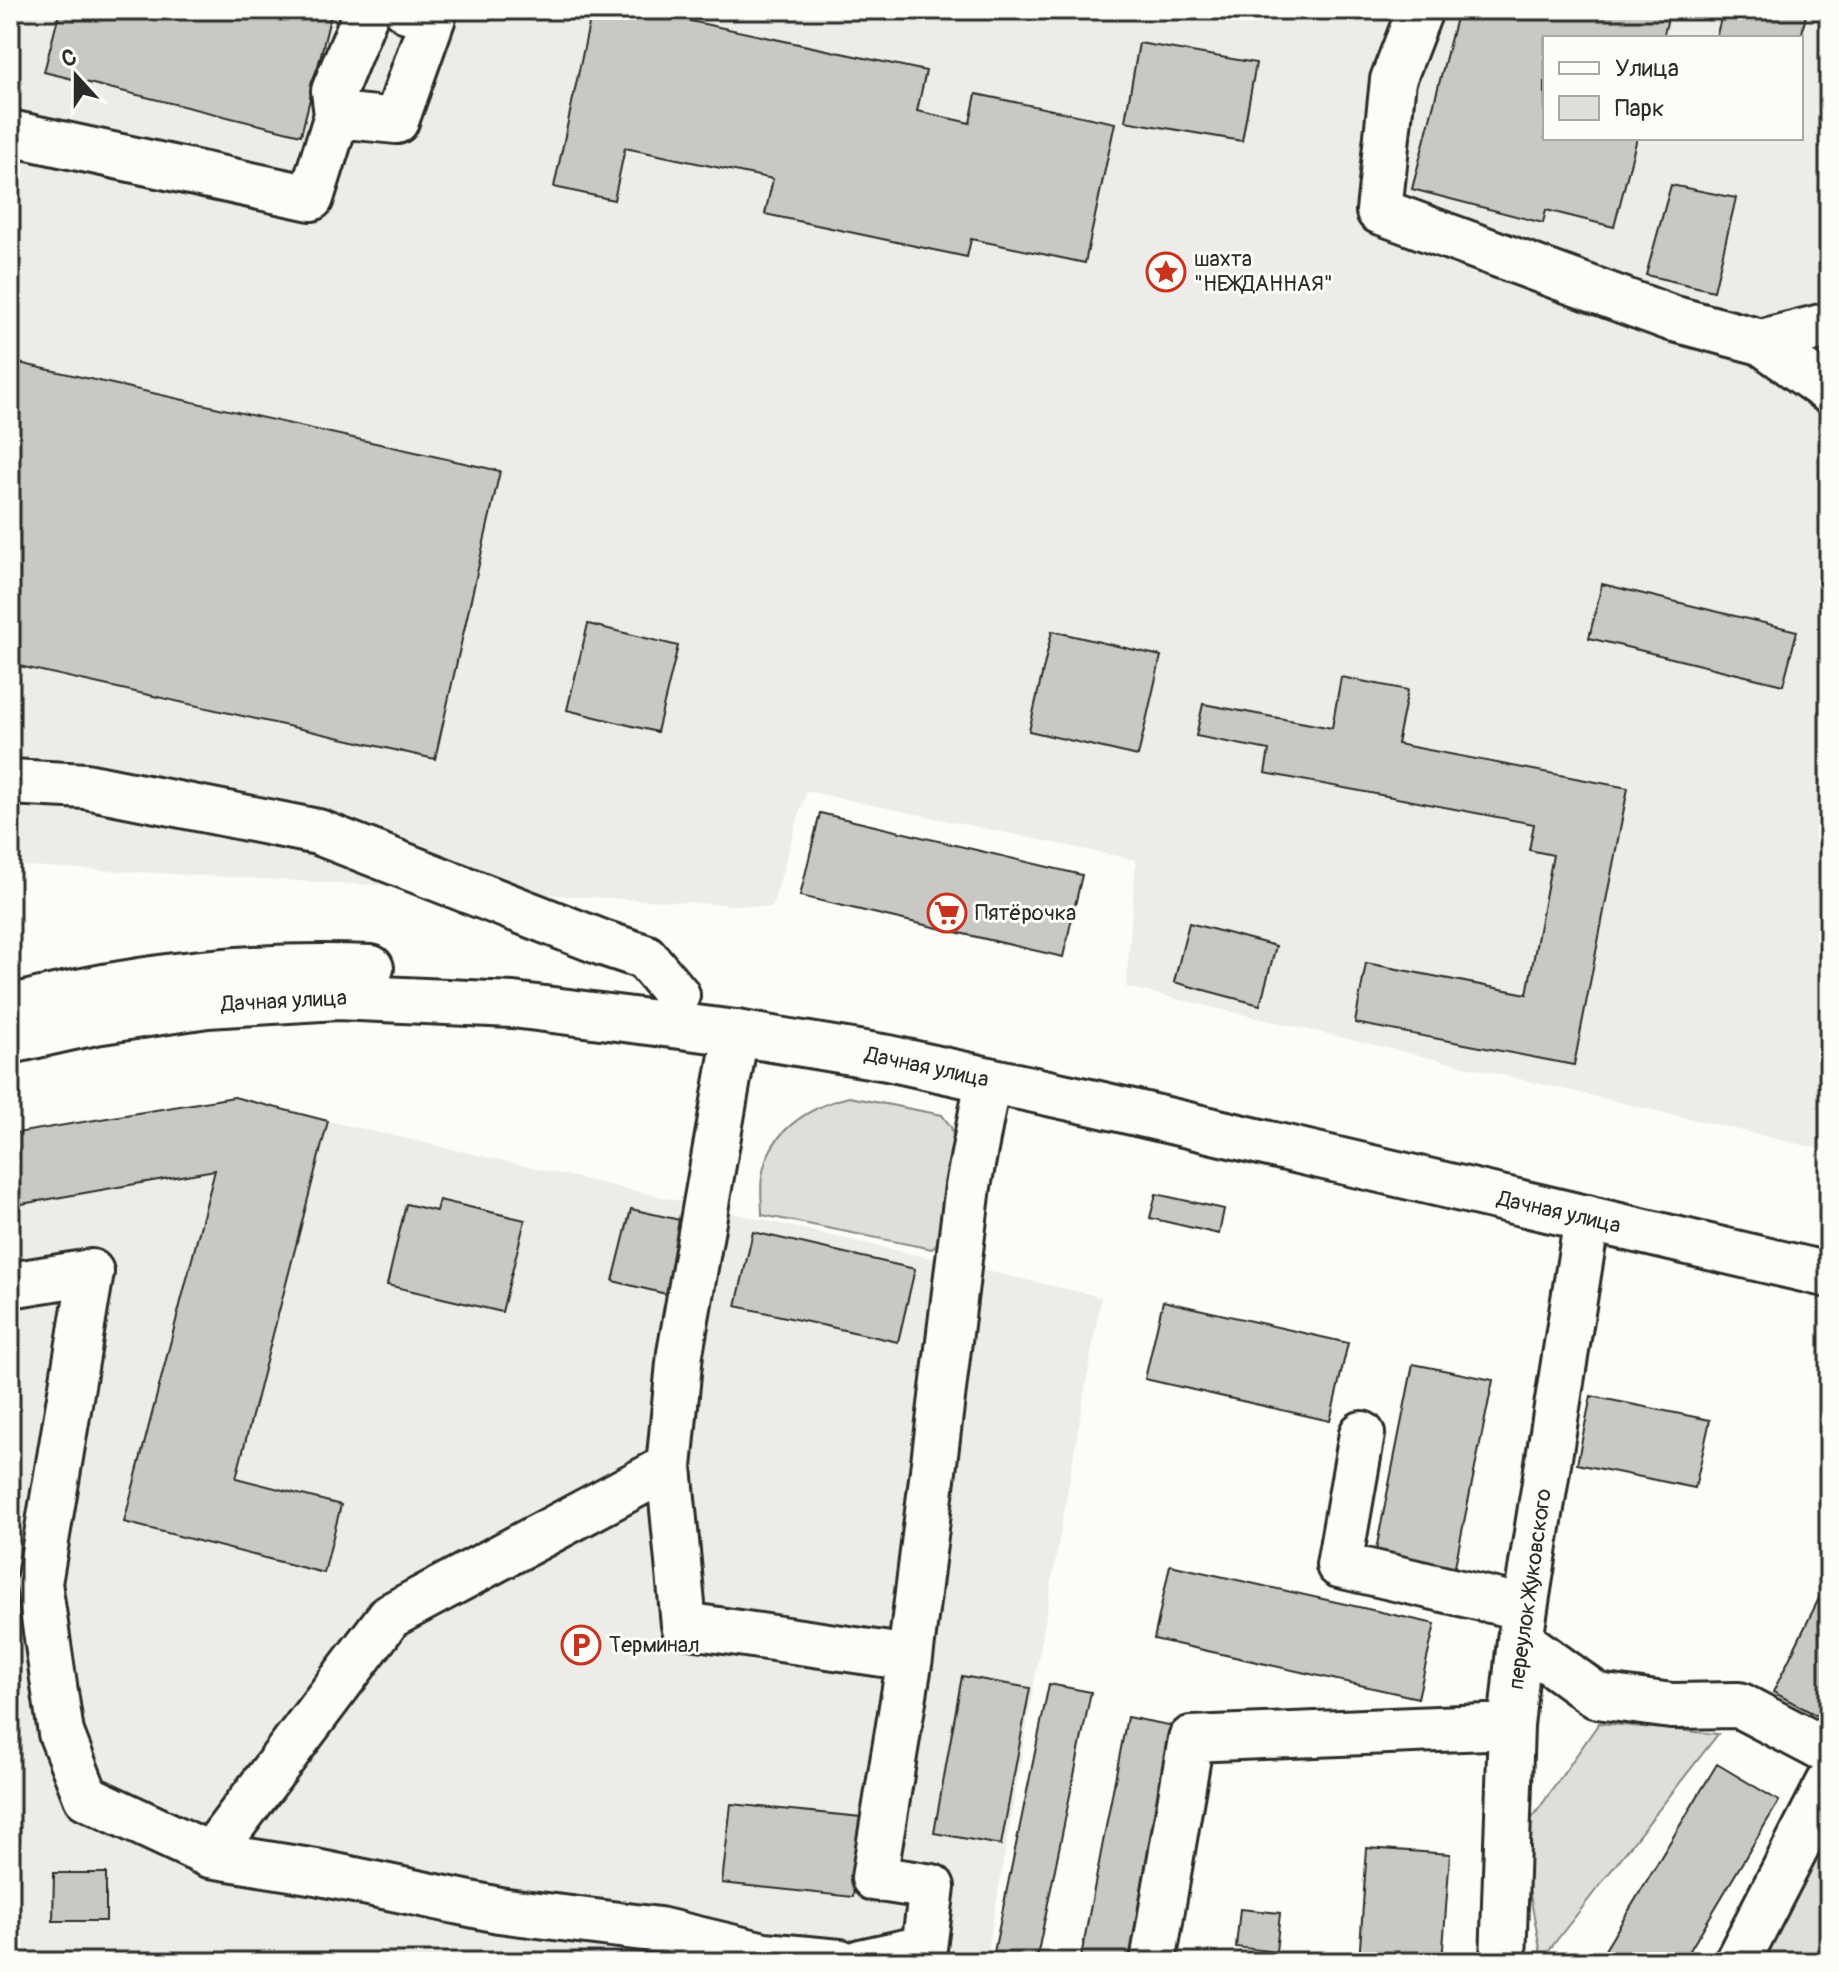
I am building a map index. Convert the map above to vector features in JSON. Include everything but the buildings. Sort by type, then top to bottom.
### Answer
[{"type":"main road","points":[[10,133],[311,198],[337,115],[334,91],[367,10]]},
{"type":"main road","points":[[337,115],[396,121],[433,17],[407,10]]},
{"type":"main road","points":[[1420,10],[1393,80],[1379,211],[1671,318],[1761,342],[1829,391]]},
{"type":"main road","points":[[1761,342],[1829,325]]},
{"type":"main road","points":[[10,782],[86,786],[318,832],[588,938],[645,957],[677,995]]},
{"type":"main road","name":"Дачная улица","points":[[10,1008],[96,989],[211,971],[337,967],[516,975],[677,995],[738,1018],[888,1058],[991,1065],[1590,1204],[1829,1275]]},
{"type":"main road","name":"Дачная улица","points":[[10,1041],[95,1022],[207,1005],[337,997],[738,1018]]},
{"type":"main road","points":[[738,1018],[680,1353],[669,1467],[684,1625],[910,1658]]},
{"type":"main road","points":[[861,1962],[924,1948],[932,1887],[874,1878],[910,1658],[968,1186],[991,1065]]},
{"type":"main road","name":"Дачная улица","points":[[1590,1204],[1829,1244]]},
{"type":"main road","name":"переулок Жуковского","points":[[1503,1962],[1511,1726],[1522,1624],[1590,1204]]},
{"type":"main road","points":[[10,1285],[91,1272],[39,1583],[61,1733],[86,1797],[210,1855],[316,1872],[499,1910],[659,1930],[764,1955],[840,1962]]},
{"type":"main road","points":[[1362,1434],[1339,1565],[1522,1624],[1597,1696],[1672,1706],[1739,1705],[1829,1752]]},
{"type":"main road","points":[[210,1855],[390,1616],[669,1467]]},
{"type":"main road","points":[[1153,1962],[1191,1739],[1511,1726]]},
{"type":"main road","points":[[1737,1962],[1829,1783]]},
{"type":"shaded area","points":[[10,10],[1829,10],[1829,1151],[1126,987],[1136,860],[806,791],[772,907],[10,865]]},
{"type":"shaded area","points":[[234,1097],[1101,1297],[986,1962],[157,1962],[10,1955],[10,1134]]},
{"type":"green space","points":[[849,1097],[942,1115],[951,1127],[955,1144],[941,1239],[932,1249],[762,1215],[761,1182],[772,1147],[792,1124],[805,1115]]},
{"type":"green space","points":[[1599,1723],[1718,1734],[1542,1959],[1519,1837]]},
{"type":"green space","points":[[1829,1830],[1829,1962],[1758,1962]]},
{"type":"place","name":"шахта \"НЕЖДАННАЯ\"","points":[[1166,272]]},
{"type":"place","name":"Пятёрочка","points":[[947,913]]},
{"type":"place","name":"Терминал","points":[[581,1645]]}]
